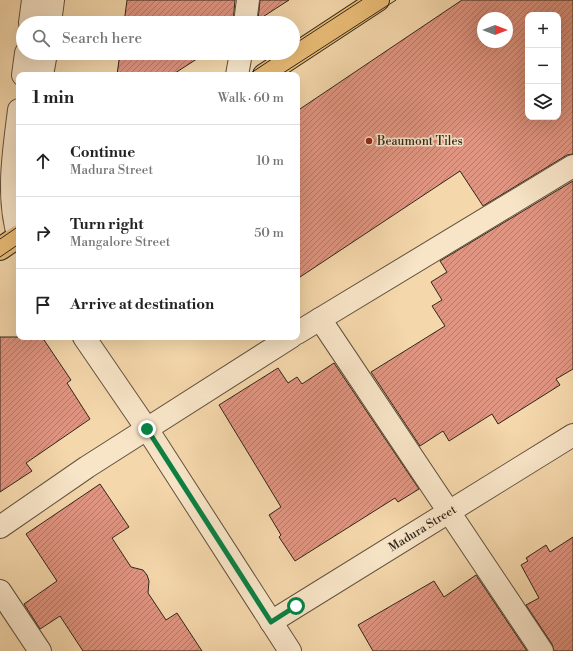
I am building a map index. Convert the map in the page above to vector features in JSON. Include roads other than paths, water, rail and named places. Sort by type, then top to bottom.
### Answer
[{"type":"main road","points":[[300,51],[378,0]]},
{"type":"main road","points":[[269,72],[287,60]]},
{"type":"main road","points":[[0,249],[16,239]]},
{"type":"street","points":[[31,16],[32,0]]},
{"type":"street","points":[[51,16],[54,0]]},
{"type":"street","points":[[246,16],[248,0]]},
{"type":"street","points":[[23,72],[25,60]]},
{"type":"street","points":[[43,72],[45,60]]},
{"type":"street","points":[[238,72],[240,60]]},
{"type":"street","points":[[16,122],[7,159],[12,181],[16,225]]},
{"type":"street","points":[[300,331],[573,166]]},
{"type":"street","points":[[320,319],[542,651]]},
{"type":"street","points":[[86,340],[147,429],[290,651]]},
{"type":"street","points":[[0,526],[87,467],[286,340]]},
{"type":"street","name":"Madura Street","points":[[271,622],[573,435]]},
{"type":"street","points":[[0,590],[40,651]]},
{"type":"tram line","points":[[300,40],[362,0]]},
{"type":"tram line","points":[[285,72],[396,0]]},
{"type":"tram line","points":[[252,72],[270,60]]},
{"type":"tram line","points":[[0,239],[16,228]]},
{"type":"tram line","points":[[0,257],[16,246]]},
{"type":"place","name":"Beaumont Tiles","points":[[369,141]]}]
